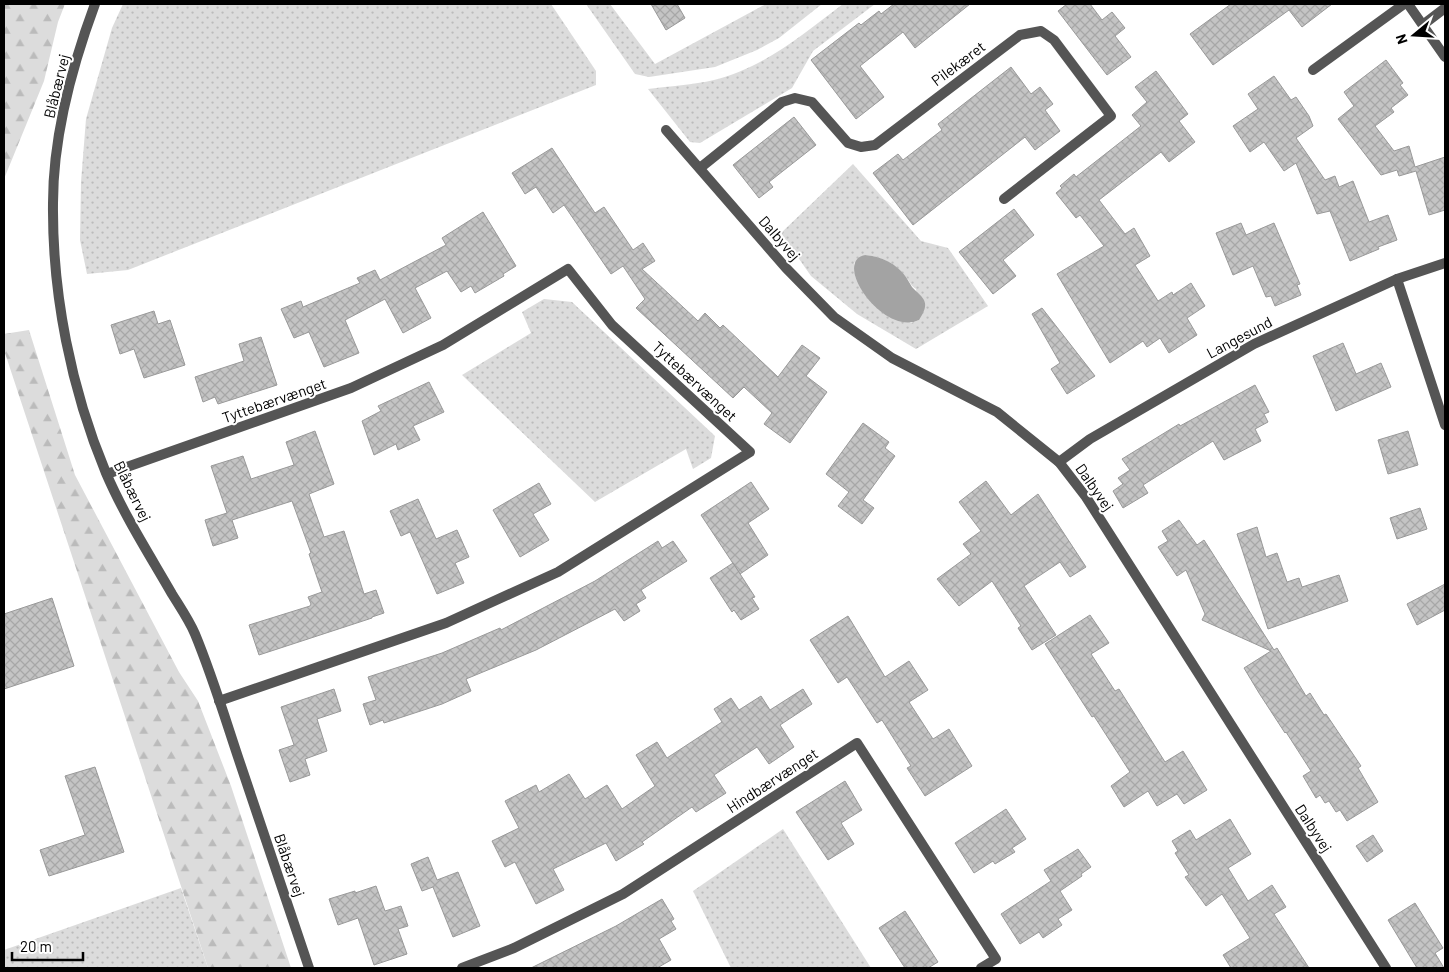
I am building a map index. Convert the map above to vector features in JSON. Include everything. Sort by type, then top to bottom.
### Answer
[{"type":"street","name":"Blåbærvej","points":[[96,4],[86,29],[64,107],[56,159],[53,202],[60,304],[73,370],[88,425],[107,474],[129,518],[194,633],[219,701],[309,968]]},
{"type":"street","points":[[1313,70],[1404,4]]},
{"type":"street","points":[[1408,4],[1424,24],[1445,57]]},
{"type":"street","points":[[1424,24],[1445,8]]},
{"type":"street","name":"Pilekæret","points":[[700,168],[782,102],[795,98],[812,102],[848,144],[861,147],[875,145],[1020,36],[1040,31],[1054,40],[1111,116],[1004,199]]},
{"type":"street","name":"Dalbyvej","points":[[666,130],[786,268],[834,317],[892,358],[997,412],[1059,462],[1086,498],[1386,968]]},
{"type":"street","name":"Langesund","points":[[1059,462],[1090,439],[1254,344],[1397,279],[1445,263]]},
{"type":"street","name":"Tyttebærvænget","points":[[107,474],[352,388],[442,345],[568,269],[612,325],[750,452],[558,572],[446,623],[219,701]]},
{"type":"street","points":[[1397,279],[1445,425]]},
{"type":"street","name":"Hindbærvænget","points":[[462,968],[514,948],[622,894],[857,743],[996,959],[981,968]]},
{"type":"green space","points":[[4,4],[65,4],[58,22],[44,81],[4,179]]},
{"type":"green space","points":[[123,4],[551,4],[596,71],[596,85],[128,270],[87,274],[80,240],[81,182],[86,119],[112,28]]},
{"type":"green space","points":[[586,4],[610,4],[655,64],[766,4],[822,4],[779,38],[757,50],[715,67],[649,77],[635,74]]},
{"type":"green space","points":[[843,4],[875,4],[813,51],[792,88],[700,143],[690,142],[648,89],[714,80],[732,75],[782,49]]},
{"type":"green space","points":[[853,164],[921,241],[948,248],[988,306],[916,349],[857,314],[811,276],[781,233]],"holes":[[[865,255],[883,259],[893,265],[916,289],[919,320],[911,323],[856,278],[854,263]]]},
{"type":"green space","points":[[544,299],[572,302],[715,436],[711,458],[693,469],[686,449],[595,502],[462,375],[531,333],[522,312]]},
{"type":"green space","points":[[29,330],[75,475],[179,672],[198,701],[231,786],[291,968],[208,968],[4,350],[4,334]]},
{"type":"green space","points":[[783,829],[871,968],[731,968],[693,891]]},
{"type":"green space","points":[[181,888],[208,968],[4,968],[4,950]]},
{"type":"shaded area","points":[[865,255],[877,257],[888,262],[902,272],[912,287],[923,298],[925,309],[919,320],[905,322],[891,318],[878,309],[866,296],[858,283],[854,270],[856,260]]},
{"type":"building","points":[[651,4],[677,4],[685,18],[666,30]]},
{"type":"building","points":[[894,4],[970,4],[915,48],[903,32],[860,66],[884,97],[856,119],[811,60],[859,23],[861,25],[879,11],[881,14]]},
{"type":"building","points":[[1067,4],[1090,4],[1102,20],[1112,12],[1125,28],[1115,36],[1131,57],[1107,75],[1058,11]]},
{"type":"building","points":[[1231,4],[1332,4],[1302,27],[1289,10],[1213,65],[1190,34]]},
{"type":"building","points":[[1386,60],[1403,83],[1400,85],[1408,95],[1391,108],[1394,112],[1375,126],[1394,151],[1409,146],[1415,167],[1445,157],[1445,210],[1429,215],[1416,171],[1399,176],[1397,170],[1381,175],[1338,119],[1354,106],[1344,92]]},
{"type":"building","points":[[1011,67],[1031,94],[1040,87],[1053,104],[1045,110],[1060,131],[1035,150],[1025,137],[913,225],[873,173],[898,154],[903,160],[942,130],[938,124]]},
{"type":"building","points":[[1156,71],[1188,114],[1179,121],[1195,142],[1169,162],[1161,152],[1099,200],[1125,234],[1134,228],[1150,256],[1135,265],[1158,301],[1172,292],[1173,295],[1191,283],[1205,306],[1187,318],[1197,335],[1169,353],[1160,338],[1147,347],[1143,341],[1110,363],[1057,274],[1104,246],[1080,215],[1076,218],[1056,193],[1062,188],[1060,186],[1074,174],[1076,177],[1141,126],[1132,115],[1147,102],[1135,87]]},
{"type":"building","points":[[1274,76],[1291,100],[1296,97],[1309,116],[1313,126],[1296,138],[1325,180],[1335,176],[1339,187],[1353,181],[1369,222],[1388,215],[1397,240],[1350,261],[1330,211],[1317,214],[1296,163],[1284,171],[1264,142],[1250,152],[1233,126],[1258,109],[1248,94]]},
{"type":"building","points":[[794,117],[816,145],[769,182],[773,187],[759,198],[733,165]]},
{"type":"building","points":[[552,148],[595,213],[604,207],[633,250],[643,243],[655,261],[642,269],[698,321],[705,313],[720,328],[723,325],[778,377],[802,345],[820,358],[806,376],[827,392],[790,443],[764,424],[772,413],[744,387],[733,398],[636,308],[645,299],[623,266],[611,274],[564,205],[553,213],[536,187],[525,194],[512,173]]},
{"type":"building","points":[[1014,209],[1034,235],[1003,260],[1016,276],[993,294],[959,252]]},
{"type":"building","points":[[483,212],[516,266],[503,274],[504,276],[475,293],[471,286],[461,292],[447,271],[415,288],[431,318],[403,333],[385,299],[345,320],[359,353],[324,367],[309,332],[294,338],[281,309],[301,301],[303,307],[360,283],[357,278],[375,270],[380,280],[446,245],[442,238]]},
{"type":"building","points":[[1241,223],[1246,235],[1274,223],[1300,284],[1297,285],[1301,295],[1275,306],[1271,296],[1266,297],[1253,266],[1233,275],[1216,233]]},
{"type":"building","points":[[1042,308],[1095,376],[1067,394],[1051,369],[1060,363],[1032,314]]},
{"type":"building","points":[[154,311],[158,324],[170,320],[185,365],[144,378],[134,349],[120,354],[111,325]]},
{"type":"building","points":[[261,337],[277,385],[218,404],[215,397],[203,402],[195,377],[244,361],[239,344]]},
{"type":"building","points":[[1343,343],[1356,374],[1381,363],[1391,387],[1336,411],[1313,356]]},
{"type":"building","points":[[429,382],[444,412],[413,426],[420,440],[398,450],[396,444],[374,455],[362,421],[381,411],[378,406]]},
{"type":"building","points":[[1255,385],[1269,412],[1264,414],[1268,422],[1255,429],[1261,441],[1224,460],[1213,441],[1143,485],[1148,493],[1123,508],[1113,491],[1123,484],[1118,478],[1130,470],[1122,459],[1179,424],[1180,426]]},
{"type":"building","points":[[863,423],[889,442],[885,448],[895,456],[863,500],[874,508],[862,524],[838,506],[849,492],[826,474]]},
{"type":"building","points":[[315,431],[334,484],[309,494],[324,537],[344,531],[364,594],[376,590],[384,613],[259,655],[249,625],[310,606],[308,597],[322,592],[309,554],[311,553],[292,501],[232,520],[238,538],[213,546],[205,520],[227,513],[211,466],[243,456],[251,479],[294,465],[286,442]]},
{"type":"building","points":[[1408,431],[1418,465],[1388,474],[1378,440]]},
{"type":"building","points":[[986,481],[1011,515],[1038,494],[1086,567],[1070,577],[1060,562],[1024,586],[1056,635],[1032,650],[1018,628],[1021,626],[992,581],[959,606],[937,579],[971,554],[963,544],[981,531],[959,502]]},
{"type":"building","points":[[751,482],[769,509],[748,523],[768,555],[740,574],[701,515]]},
{"type":"building","points":[[539,483],[551,504],[533,514],[549,540],[520,557],[493,510]]},
{"type":"building","points":[[418,499],[436,539],[457,530],[469,557],[455,563],[464,583],[437,594],[410,532],[401,536],[390,511]]},
{"type":"building","points":[[1420,508],[1427,529],[1397,539],[1390,518]]},
{"type":"building","points":[[1179,520],[1197,545],[1204,540],[1274,650],[1277,648],[1306,696],[1310,693],[1361,766],[1358,768],[1378,802],[1347,821],[1340,810],[1336,812],[1329,801],[1325,803],[1320,795],[1316,798],[1303,776],[1311,771],[1244,668],[1271,651],[1202,620],[1205,614],[1186,570],[1177,576],[1158,547],[1168,541],[1162,531]]},
{"type":"building","points":[[1257,527],[1266,557],[1277,553],[1287,582],[1299,578],[1302,587],[1339,575],[1348,601],[1268,629],[1237,534]]},
{"type":"building","points":[[658,541],[662,548],[673,541],[687,561],[641,590],[646,598],[636,604],[640,611],[624,621],[615,609],[536,650],[466,679],[471,691],[442,704],[384,723],[383,720],[370,725],[363,704],[376,700],[368,677],[442,653],[500,628],[501,630],[595,581]]},
{"type":"building","points":[[733,563],[755,597],[752,598],[759,609],[741,620],[734,610],[732,612],[710,578]]},
{"type":"building","points":[[1445,584],[1445,610],[1417,625],[1407,604]]},
{"type":"building","points":[[52,598],[74,666],[4,689],[4,614]]},
{"type":"building","points":[[1090,615],[1109,643],[1091,654],[1115,691],[1119,689],[1165,762],[1183,751],[1207,790],[1184,804],[1177,794],[1157,806],[1148,791],[1124,807],[1111,786],[1130,772],[1045,644]]},
{"type":"building","points":[[848,616],[885,677],[909,661],[928,690],[909,702],[933,739],[949,729],[972,766],[925,796],[907,768],[911,766],[882,720],[877,723],[847,677],[838,683],[810,640]]},
{"type":"building","points":[[334,689],[341,711],[317,719],[327,751],[305,759],[310,775],[290,782],[279,750],[294,745],[281,707]]},
{"type":"building","points":[[803,689],[812,704],[780,725],[794,747],[769,764],[757,747],[714,775],[726,793],[696,812],[692,807],[642,842],[644,844],[616,861],[606,843],[553,869],[564,890],[536,904],[515,862],[505,867],[492,841],[519,828],[505,801],[536,785],[539,792],[569,774],[585,799],[607,785],[622,809],[655,786],[636,755],[657,742],[667,758],[722,722],[714,709],[731,698],[739,710],[761,696],[770,710]]},
{"type":"building","points":[[95,767],[124,852],[49,876],[40,850],[85,835],[65,776]]},
{"type":"building","points":[[845,781],[862,810],[841,823],[854,844],[828,860],[796,812]]},
{"type":"building","points":[[1006,809],[1026,839],[1012,848],[1015,852],[995,864],[993,861],[974,873],[955,843]]},
{"type":"building","points":[[1230,819],[1251,854],[1228,868],[1248,901],[1272,885],[1286,907],[1274,914],[1309,968],[1231,968],[1223,955],[1250,938],[1222,894],[1206,906],[1185,877],[1189,875],[1175,853],[1178,851],[1172,841],[1190,830],[1196,840]]},
{"type":"building","points":[[1373,835],[1383,851],[1367,862],[1356,846]]},
{"type":"building","points":[[1078,849],[1091,867],[1081,874],[1082,876],[1060,891],[1072,910],[1058,919],[1062,925],[1043,938],[1039,932],[1020,944],[1001,914],[1051,881],[1044,870]]},
{"type":"building","points":[[428,857],[437,880],[458,872],[480,926],[453,937],[433,887],[422,891],[411,864]]},
{"type":"building","points":[[376,886],[385,911],[401,906],[408,926],[398,929],[407,954],[374,965],[358,918],[338,925],[329,899]]},
{"type":"building","points":[[662,899],[674,919],[671,921],[676,929],[659,939],[671,960],[657,968],[531,968],[616,926]]},
{"type":"building","points":[[1415,903],[1443,948],[1435,953],[1444,968],[1417,968],[1388,920]]},
{"type":"building","points":[[905,911],[938,962],[928,968],[905,968],[879,928]]}]
